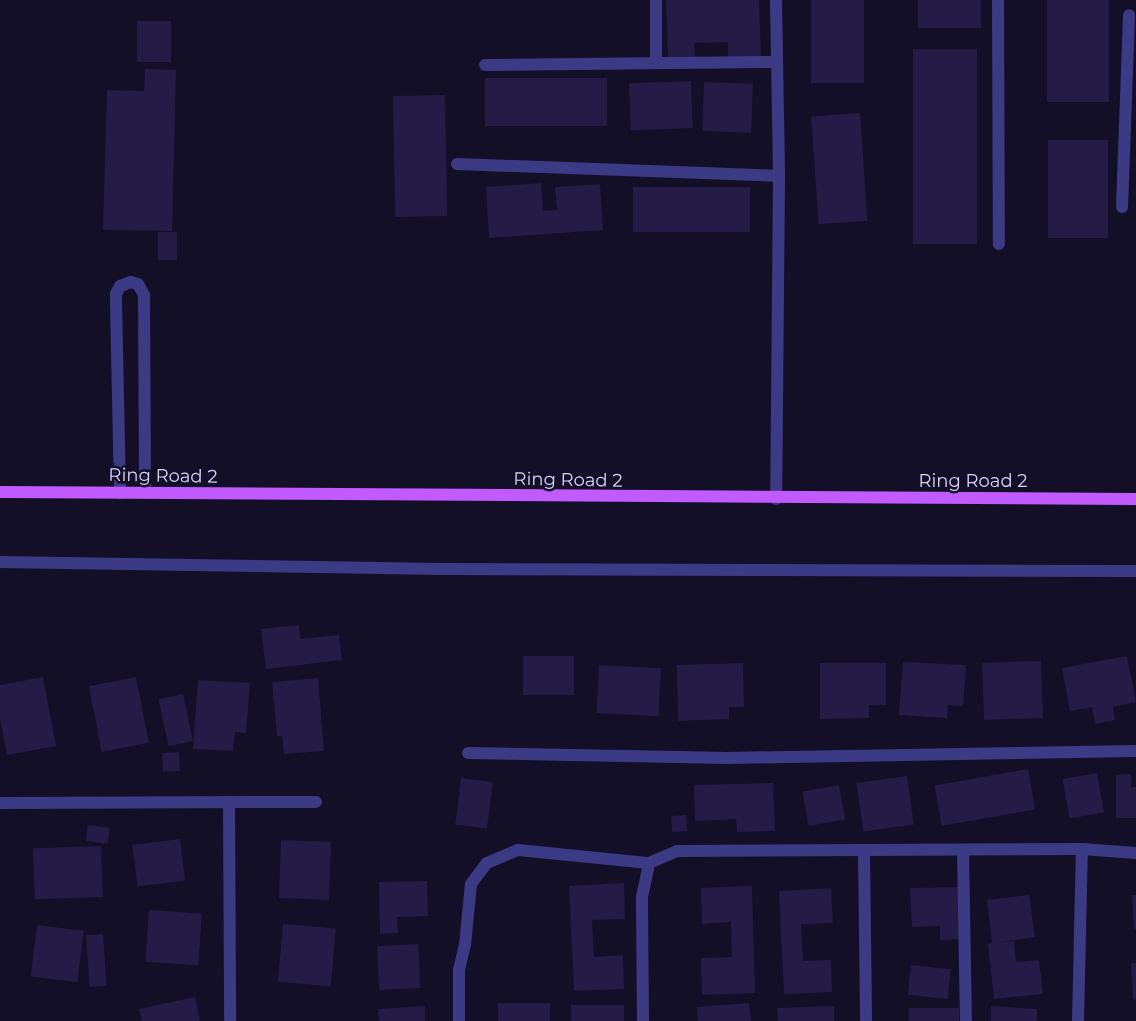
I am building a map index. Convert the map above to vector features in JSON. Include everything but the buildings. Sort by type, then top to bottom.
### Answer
[{"type":"main road","name":"Ring Road 2","points":[[0,492],[776,499],[1136,499]]},
{"type":"street","points":[[656,0],[656,63]]},
{"type":"street","points":[[776,0],[779,176],[776,499]]},
{"type":"street","points":[[998,0],[999,244]]},
{"type":"street","points":[[1122,207],[1131,119],[1129,15]]},
{"type":"street","points":[[485,65],[777,62]]},
{"type":"street","points":[[457,164],[779,176]]},
{"type":"street","points":[[120,493],[116,294],[120,286],[131,282],[138,284],[144,295],[145,493]]},
{"type":"street","points":[[0,562],[453,569],[1136,571]]},
{"type":"street","points":[[468,752],[738,758],[1136,751]]},
{"type":"street","points":[[229,802],[230,1021]]},
{"type":"street","points":[[0,803],[316,802]]},
{"type":"street","points":[[1078,1021],[1082,849]]},
{"type":"street","points":[[459,1021],[459,970],[465,945],[471,884],[487,863],[518,850],[649,863],[677,851],[963,852],[1082,849],[1136,853]]},
{"type":"street","points":[[864,851],[866,1021]]},
{"type":"street","points":[[963,852],[966,1021]]},
{"type":"street","points":[[643,1021],[642,897],[649,863]]}]
